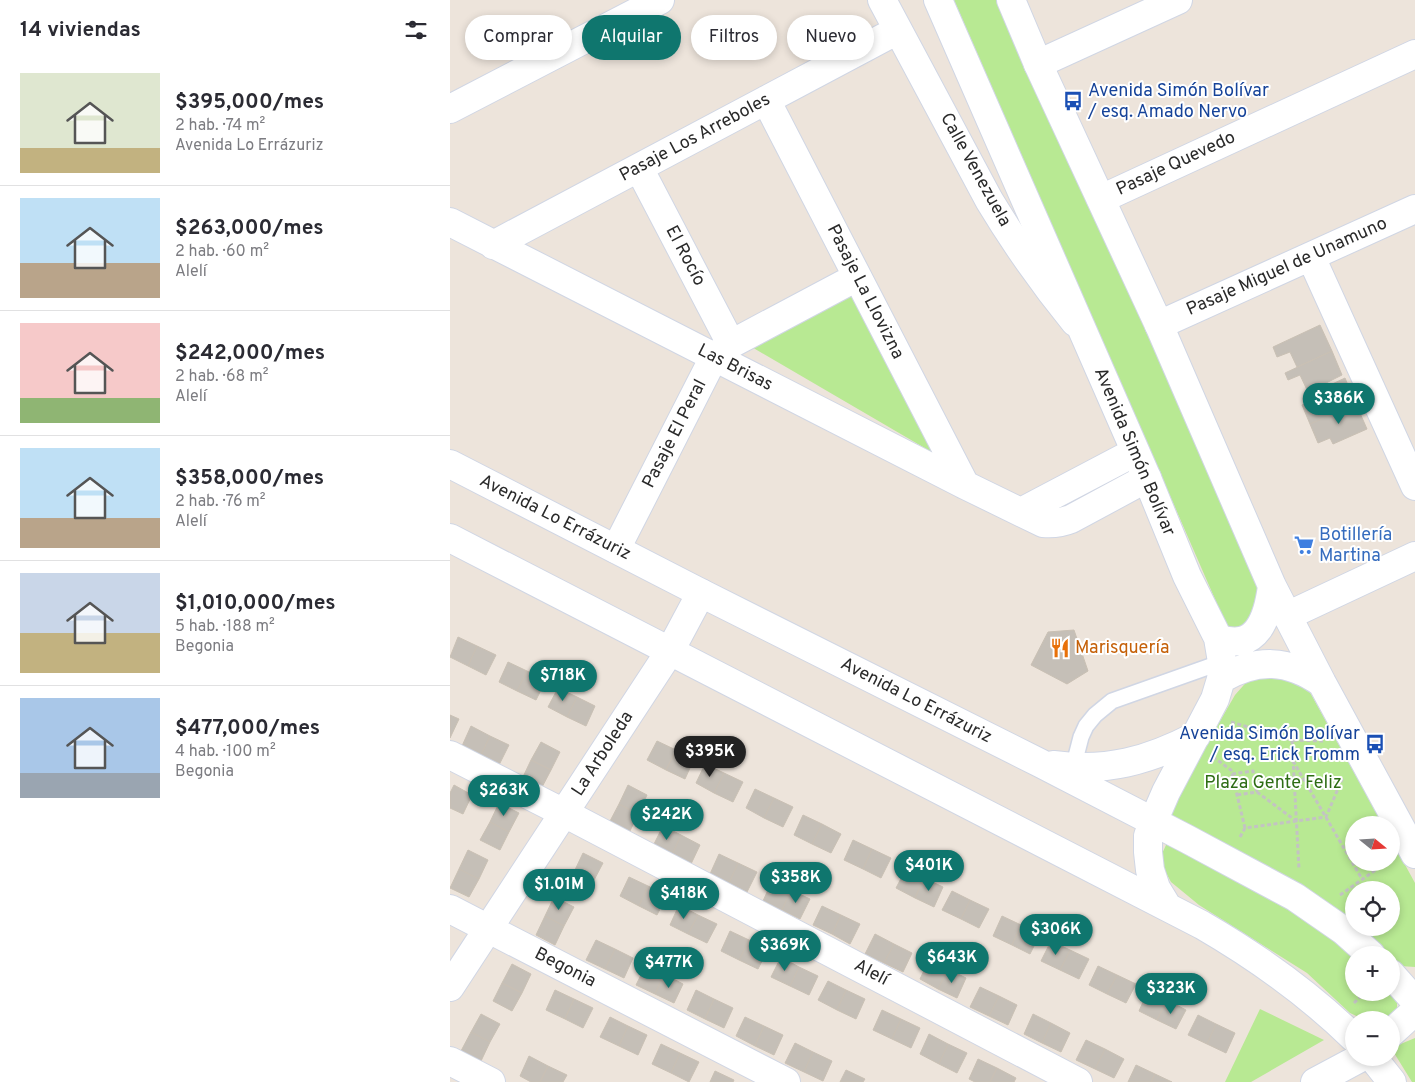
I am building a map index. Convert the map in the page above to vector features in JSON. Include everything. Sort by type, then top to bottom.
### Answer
[{"type":"street","points":[[450,110],[660,0]]},
{"type":"street","name":"Calle Venezuela","points":[[882,0],[1005,226],[1051,292],[1082,331]]},
{"type":"street","name":"Avenida Simón Bolívar","points":[[938,0],[1136,452],[1220,660]]},
{"type":"street","points":[[1011,0],[1038,64],[1158,325],[1272,586],[1322,683],[1415,854]]},
{"type":"street","points":[[1038,64],[1178,0]]},
{"type":"street","name":"Pasaje Los Arreboles","points":[[493,245],[898,30]]},
{"type":"street","name":"Pasaje Quevedo","points":[[1100,199],[1415,54]]},
{"type":"street","name":"Pasaje La Llovizna","points":[[766,100],[965,485]]},
{"type":"street","name":"El Rocío","points":[[639,168],[722,351]]},
{"type":"street","name":"Pasaje Miguel de Unamuno","points":[[1158,325],[1415,209]]},
{"type":"street","name":"Las Brisas","points":[[450,222],[493,245],[722,351],[965,485],[1043,523],[1052,524],[1071,519],[1147,478]]},
{"type":"street","points":[[1311,257],[1415,486]]},
{"type":"street","points":[[722,351],[857,277]]},
{"type":"street","name":"Pasaje El Peral","points":[[616,550],[722,351]]},
{"type":"street","points":[[1021,512],[1136,452]]},
{"type":"street","name":"Avenida Lo Errázuriz","points":[[450,464],[701,594],[1040,763],[1295,897],[1344,931],[1361,946]]},
{"type":"street","points":[[450,538],[1167,906],[1228,940],[1267,966],[1319,1005],[1345,1030]]},
{"type":"street","points":[[1287,616],[1415,556]]},
{"type":"street","points":[[1167,906],[1156,888],[1150,870],[1148,836],[1177,771],[1201,744],[1215,699],[1220,660],[1226,641],[1234,642],[1254,635],[1267,612],[1272,586]]},
{"type":"street","name":"La Arboleda","points":[[450,986],[670,651],[701,594]]},
{"type":"street","points":[[1220,660],[1233,672],[1259,664],[1272,664],[1299,669],[1322,683]]},
{"type":"street","points":[[1040,763],[1073,768],[1109,766],[1154,756],[1175,747],[1201,744]]},
{"type":"street","name":"Alelí","points":[[450,756],[564,813],[1078,1082]]},
{"type":"street","name":"Begonia","points":[[450,909],[786,1082]]},
{"type":"street","points":[[1400,984],[1415,1001]]},
{"type":"street","points":[[1400,1025],[1415,1011]]},
{"type":"street","points":[[450,1061],[491,1082]]},
{"type":"street","points":[[1315,1082],[1345,1066]]},
{"type":"street","points":[[1380,1066],[1392,1081]]},
{"type":"lane","points":[[1073,768],[1081,737],[1086,726],[1095,715],[1112,701],[1220,660]]},
{"type":"path","points":[[1224,720],[1292,740],[1325,741]]},
{"type":"path","points":[[1292,740],[1299,870]]},
{"type":"path","points":[[1201,744],[1231,770],[1245,828],[1236,844]]},
{"type":"path","points":[[1293,760],[1362,880]]},
{"type":"path","points":[[1232,774],[1253,770],[1257,792],[1296,821]]},
{"type":"path","points":[[1326,817],[1344,776]]},
{"type":"path","points":[[1236,795],[1257,792]]},
{"type":"path","points":[[1245,828],[1326,817]]},
{"type":"path","points":[[1340,896],[1374,871]]},
{"type":"green space","points":[[954,0],[1003,0],[1255,571],[1258,593],[1246,626],[1228,629]]},
{"type":"green space","points":[[857,289],[947,461],[750,346]]},
{"type":"green space","name":"Plaza Gente Feliz","points":[[1275,672],[1306,685],[1378,816],[1345,816],[1345,871],[1400,871],[1400,856],[1415,883],[1415,967],[1400,966],[1400,946],[1377,946],[1364,936],[1400,936],[1400,881],[1345,881],[1345,920],[1295,882],[1167,813],[1235,695],[1250,678]]},
{"type":"green space","points":[[1166,845],[1179,845],[1310,919],[1345,948],[1345,1001],[1397,1001],[1397,1009],[1395,1011],[1348,1011],[1307,973],[1199,905],[1171,882],[1164,869],[1161,856]]},
{"type":"green space","points":[[1260,1009],[1324,1040],[1251,1082],[1225,1082]]},
{"type":"green space","points":[[1415,1038],[1415,1082],[1412,1082],[1400,1063],[1400,1044]]},
{"type":"building","points":[[1320,325],[1332,351],[1297,367],[1290,352],[1277,357],[1273,347]]},
{"type":"building","points":[[1332,351],[1342,375],[1308,392],[1300,375],[1288,380],[1285,373]]},
{"type":"building","points":[[1345,378],[1356,404],[1310,424],[1302,405],[1314,400],[1311,394]]},
{"type":"building","points":[[1356,404],[1367,429],[1333,444],[1330,438],[1318,443],[1310,424]]},
{"type":"building","name":"Marisquería","points":[[1074,630],[1088,671],[1067,684],[1031,665],[1048,632]]},
{"type":"building","points":[[458,637],[477,646],[468,666],[450,657]]},
{"type":"building","points":[[477,646],[496,655],[486,675],[468,666]]},
{"type":"building","points":[[508,662],[527,671],[517,691],[499,682]]},
{"type":"building","points":[[527,671],[546,680],[536,700],[517,691]]},
{"type":"building","points":[[558,688],[577,697],[567,717],[548,707]]},
{"type":"building","points":[[577,697],[595,706],[586,726],[567,717]]},
{"type":"building","points":[[450,715],[459,719],[450,738]]},
{"type":"building","points":[[471,726],[490,736],[481,755],[462,746]]},
{"type":"building","points":[[490,736],[509,745],[499,765],[481,755]]},
{"type":"building","points":[[657,741],[676,750],[666,770],[647,760]]},
{"type":"building","points":[[541,742],[560,752],[551,770],[531,760]]},
{"type":"building","points":[[676,750],[694,759],[685,779],[666,770]]},
{"type":"building","points":[[531,760],[551,770],[541,789],[522,779]]},
{"type":"building","points":[[705,764],[724,773],[714,793],[696,783]]},
{"type":"building","points":[[724,773],[743,782],[733,802],[714,793]]},
{"type":"building","points":[[454,785],[472,795],[463,814],[450,808],[450,793]]},
{"type":"building","points":[[628,785],[647,795],[638,814],[619,804]]},
{"type":"building","points":[[755,789],[774,798],[764,818],[746,808]]},
{"type":"building","points":[[774,798],[793,807],[783,827],[764,818]]},
{"type":"building","points":[[499,803],[519,813],[509,832],[490,822]]},
{"type":"building","points":[[619,804],[638,814],[629,833],[609,823]]},
{"type":"building","points":[[803,815],[822,824],[812,844],[794,835]]},
{"type":"building","points":[[490,822],[509,832],[500,850],[480,840]]},
{"type":"building","points":[[822,824],[841,834],[831,853],[812,844]]},
{"type":"building","points":[[663,826],[681,835],[672,855],[653,846]]},
{"type":"building","points":[[681,835],[700,845],[691,864],[672,855]]},
{"type":"building","points":[[853,840],[872,849],[863,869],[844,860]]},
{"type":"building","points":[[872,849],[891,858],[881,878],[863,869]]},
{"type":"building","points":[[468,850],[488,860],[479,879],[459,869]]},
{"type":"building","points":[[583,853],[603,863],[593,882],[574,872]]},
{"type":"building","points":[[719,854],[738,863],[729,883],[710,874]]},
{"type":"building","points":[[738,863],[757,872],[747,892],[729,883]]},
{"type":"building","points":[[459,869],[479,879],[469,897],[450,888]]},
{"type":"building","points":[[906,869],[924,878],[915,898],[896,888]]},
{"type":"building","points":[[574,872],[593,882],[584,900],[565,891]]},
{"type":"building","points":[[629,877],[648,886],[639,906],[620,896]]},
{"type":"building","points":[[924,878],[943,887],[934,907],[915,898]]},
{"type":"building","points":[[772,881],[791,890],[782,910],[763,901]]},
{"type":"building","points":[[648,886],[667,895],[657,915],[639,906]]},
{"type":"building","points":[[791,890],[810,899],[800,919],[782,910]]},
{"type":"building","points":[[952,891],[970,900],[961,919],[942,910]]},
{"type":"building","points":[[554,897],[574,907],[564,926],[545,916]]},
{"type":"building","points":[[970,900],[989,909],[979,928],[961,919]]},
{"type":"building","points":[[679,905],[698,915],[688,934],[670,925]]},
{"type":"building","points":[[822,906],[841,915],[832,934],[813,925]]},
{"type":"building","points":[[698,915],[717,924],[707,943],[688,934]]},
{"type":"building","points":[[841,915],[860,924],[850,944],[832,934]]},
{"type":"building","points":[[545,916],[564,926],[555,945],[536,935]]},
{"type":"building","points":[[1002,916],[1021,925],[1012,945],[993,936]]},
{"type":"building","points":[[1021,925],[1040,934],[1030,954],[1012,945]]},
{"type":"building","points":[[730,931],[749,940],[739,960],[721,951]]},
{"type":"building","points":[[875,934],[894,944],[884,963],[865,954]]},
{"type":"building","points":[[596,940],[615,949],[605,969],[586,960]]},
{"type":"building","points":[[749,940],[768,949],[758,969],[739,960]]},
{"type":"building","points":[[1051,941],[1070,950],[1060,970],[1041,961]]},
{"type":"building","points":[[894,944],[912,953],[903,972],[884,963]]},
{"type":"building","points":[[615,949],[633,958],[624,978],[605,969]]},
{"type":"building","points":[[1070,950],[1089,959],[1079,979],[1060,970]]},
{"type":"building","points":[[781,957],[799,967],[790,986],[771,977]]},
{"type":"building","points":[[929,960],[948,969],[938,989],[920,979]]},
{"type":"building","points":[[512,964],[531,974],[522,993],[502,983]]},
{"type":"building","points":[[646,965],[664,974],[655,994],[636,985]]},
{"type":"building","points":[[1098,966],[1117,975],[1107,994],[1089,985]]},
{"type":"building","points":[[799,967],[818,976],[809,995],[790,986]]},
{"type":"building","points":[[948,969],[966,978],[957,998],[938,989]]},
{"type":"building","points":[[664,974],[683,984],[674,1003],[655,994]]},
{"type":"building","points":[[1117,975],[1136,984],[1126,1003],[1107,994]]},
{"type":"building","points":[[828,981],[846,990],[837,1010],[818,1000]]},
{"type":"building","points":[[502,983],[522,993],[512,1011],[493,1001]]},
{"type":"building","points":[[980,987],[999,996],[989,1016],[970,1007]]},
{"type":"building","points":[[555,990],[574,999],[565,1019],[546,1010]]},
{"type":"building","points":[[696,990],[714,999],[705,1019],[687,1010]]},
{"type":"building","points":[[846,990],[865,999],[856,1019],[837,1010]]},
{"type":"building","points":[[1148,991],[1167,1000],[1157,1020],[1139,1011]]},
{"type":"building","points":[[999,996],[1017,1005],[1008,1025],[989,1016]]},
{"type":"building","points":[[574,999],[593,1008],[583,1028],[565,1019]]},
{"type":"building","points":[[714,999],[733,1008],[724,1028],[705,1019]]},
{"type":"building","points":[[1167,1000],[1186,1010],[1176,1029],[1157,1020]]},
{"type":"building","points":[[882,1010],[901,1019],[892,1039],[873,1030]]},
{"type":"building","points":[[481,1014],[500,1024],[490,1042],[471,1032]]},
{"type":"building","points":[[1033,1014],[1051,1023],[1042,1043],[1024,1034]]},
{"type":"building","points":[[1198,1015],[1216,1024],[1207,1044],[1188,1035]]},
{"type":"building","points":[[610,1017],[628,1026],[619,1046],[600,1037]]},
{"type":"building","points":[[745,1017],[764,1026],[755,1046],[736,1036]]},
{"type":"building","points":[[901,1019],[920,1028],[911,1048],[892,1039]]},
{"type":"building","points":[[1051,1023],[1070,1033],[1061,1052],[1042,1043]]},
{"type":"building","points":[[1216,1024],[1235,1033],[1226,1053],[1207,1044]]},
{"type":"building","points":[[628,1026],[647,1035],[638,1055],[619,1046]]},
{"type":"building","points":[[764,1026],[783,1035],[774,1055],[755,1046]]},
{"type":"building","points":[[471,1032],[490,1042],[481,1061],[461,1051]]},
{"type":"building","points":[[929,1034],[948,1044],[939,1064],[920,1054]]},
{"type":"building","points":[[1086,1040],[1105,1049],[1095,1069],[1076,1060]]},
{"type":"building","points":[[795,1043],[813,1052],[804,1072],[785,1063]]},
{"type":"building","points":[[661,1044],[680,1053],[671,1073],[652,1064]]},
{"type":"building","points":[[948,1044],[967,1053],[957,1073],[939,1064]]},
{"type":"building","points":[[1105,1049],[1124,1059],[1114,1078],[1095,1069]]},
{"type":"building","points":[[813,1052],[832,1061],[823,1081],[804,1072]]},
{"type":"building","points":[[680,1053],[699,1062],[689,1082],[671,1073]]},
{"type":"building","points":[[529,1056],[548,1066],[540,1082],[531,1082],[520,1076]]},
{"type":"building","points":[[978,1059],[997,1068],[990,1082],[975,1082],[969,1079]]},
{"type":"building","points":[[1136,1065],[1155,1074],[1151,1082],[1128,1082]]},
{"type":"building","points":[[548,1066],[567,1075],[563,1082],[540,1082]]},
{"type":"building","points":[[997,1068],[1016,1078],[1014,1082],[990,1082]]},
{"type":"building","points":[[846,1070],[865,1079],[863,1082],[840,1082]]},
{"type":"building","points":[[715,1071],[734,1080],[733,1082],[710,1082]]},
{"type":"building","points":[[1155,1074],[1172,1082],[1151,1082]]},
{"type":"place","name":"Avenida Simón Bolívar / esq. Amado Nervo","points":[[1073,101]]},
{"type":"place","name":"Botillería Martina","points":[[1304,545]]},
{"type":"place","name":"Marisquería","points":[[1060,648]]},
{"type":"place","name":"Avenida Simón Bolívar / esq. Erick Fromm","points":[[1375,744]]}]
